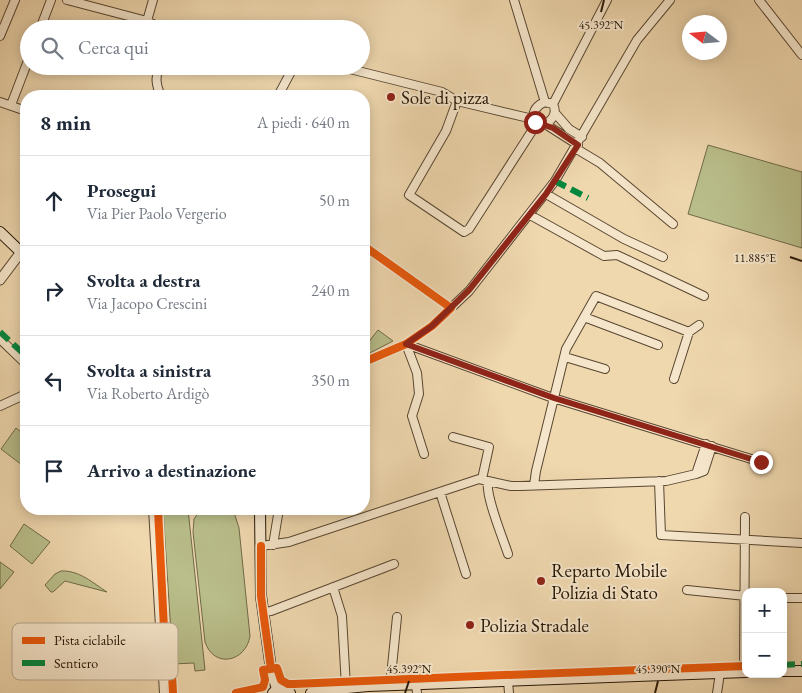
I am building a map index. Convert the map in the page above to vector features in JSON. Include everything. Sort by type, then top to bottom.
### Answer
[{"type":"main road","points":[[0,232],[20,248]]},
{"type":"main road","points":[[260,515],[261,588],[271,669],[275,691],[283,688],[290,693]]},
{"type":"main road","points":[[787,671],[802,670]]},
{"type":"main road","points":[[311,693],[346,687],[390,686],[416,689],[508,681],[742,672]]},
{"type":"street","points":[[0,36],[15,0]]},
{"type":"street","points":[[43,20],[51,0]]},
{"type":"street","points":[[67,0],[140,20]]},
{"type":"street","points":[[147,20],[152,0]]},
{"type":"street","points":[[514,0],[549,103],[578,144]]},
{"type":"street","points":[[538,122],[535,110],[549,103],[607,0]]},
{"type":"street","points":[[370,359],[406,344],[432,326],[469,290],[546,194],[578,144],[637,40],[670,0]]},
{"type":"street","points":[[759,0],[802,55]]},
{"type":"street","points":[[370,74],[437,90],[457,101],[538,122],[578,144],[673,224]]},
{"type":"street","points":[[11,105],[22,75]]},
{"type":"street","points":[[157,75],[156,86],[158,90]]},
{"type":"street","points":[[281,90],[289,75]]},
{"type":"street","points":[[457,101],[446,131],[409,194],[464,232],[469,229],[538,122],[552,118],[555,113]]},
{"type":"street","points":[[0,102],[20,109]]},
{"type":"street","points":[[546,194],[624,238],[663,257]]},
{"type":"street","points":[[530,215],[604,256],[618,255],[704,296]]},
{"type":"street","points":[[370,250],[452,308]]},
{"type":"street","points":[[0,280],[20,258]]},
{"type":"street","points":[[534,485],[568,344],[596,296],[689,332]]},
{"type":"street","points":[[584,316],[658,345]]},
{"type":"street","points":[[674,379],[689,332],[699,325]]},
{"type":"street","points":[[0,339],[20,358]]},
{"type":"street","points":[[406,344],[554,398],[761,462]]},
{"type":"street","points":[[406,344],[417,373],[419,394],[412,416],[424,454]]},
{"type":"street","points":[[564,357],[606,368]]},
{"type":"street","points":[[0,406],[20,397]]},
{"type":"street","points":[[453,437],[489,447],[485,480],[508,554]]},
{"type":"street","points":[[261,546],[289,542],[440,492],[485,480],[511,486],[659,481],[696,474],[709,445]]},
{"type":"street","points":[[659,481],[661,535],[802,543]]},
{"type":"street","points":[[440,492],[466,574]]},
{"type":"street","points":[[153,515],[160,623]]},
{"type":"street","points":[[273,545],[278,515]]},
{"type":"street","points":[[745,517],[745,588]]},
{"type":"street","points":[[263,612],[271,612],[394,564]]},
{"type":"street","points":[[333,587],[342,616],[346,687]]},
{"type":"street","points":[[687,590],[742,596]]},
{"type":"street","points":[[787,598],[802,598]]},
{"type":"street","points":[[390,686],[397,617]]},
{"type":"street","points":[[717,693],[720,673]]},
{"type":"street","points":[[163,680],[164,693]]},
{"type":"street","points":[[508,681],[509,693]]},
{"type":"green space","points":[[708,145],[802,172],[802,248],[688,214]]},
{"type":"green space","points":[[378,330],[393,341],[370,353],[370,340]]},
{"type":"green space","points":[[16,428],[20,431],[20,463],[1,449]]},
{"type":"green space","points":[[163,515],[189,515],[205,670],[195,671],[194,663],[178,664],[178,623],[170,623]]},
{"type":"green space","points":[[197,515],[235,515],[239,528],[250,636],[243,652],[229,659],[215,656],[209,651],[205,642],[193,532],[194,519]]},
{"type":"green space","points":[[24,524],[50,542],[32,564],[10,546]]},
{"type":"green space","points":[[0,562],[14,572],[0,589]]},
{"type":"green space","points":[[61,571],[80,575],[107,592],[65,581],[51,592],[45,585],[55,574]]},
{"type":"marked path","points":[[555,181],[588,198]]},
{"type":"marked path","points":[[0,332],[20,350]]},
{"type":"marked path","points":[[787,665],[802,664]]},
{"type":"cycle path","points":[[370,250],[451,308],[432,326],[406,344],[370,359]]},
{"type":"cycle path","points":[[158,515],[164,623]]},
{"type":"cycle path","points":[[261,546],[261,596],[271,669]]},
{"type":"cycle path","points":[[236,693],[263,687],[265,680],[263,670],[277,668],[281,680],[288,684],[294,684],[742,666]]},
{"type":"cycle path","points":[[172,680],[173,693]]},
{"type":"place","name":"Sole di pizza","points":[[391,97]]},
{"type":"place","name":"Reparto Mobile Polizia di Stato","points":[[541,581]]},
{"type":"place","name":"Polizia Stradale","points":[[470,625]]},
{"type":"route","points":[[535,122],[553,128],[578,145],[556,181],[469,290],[432,326],[406,344],[554,398],[761,462]]}]
